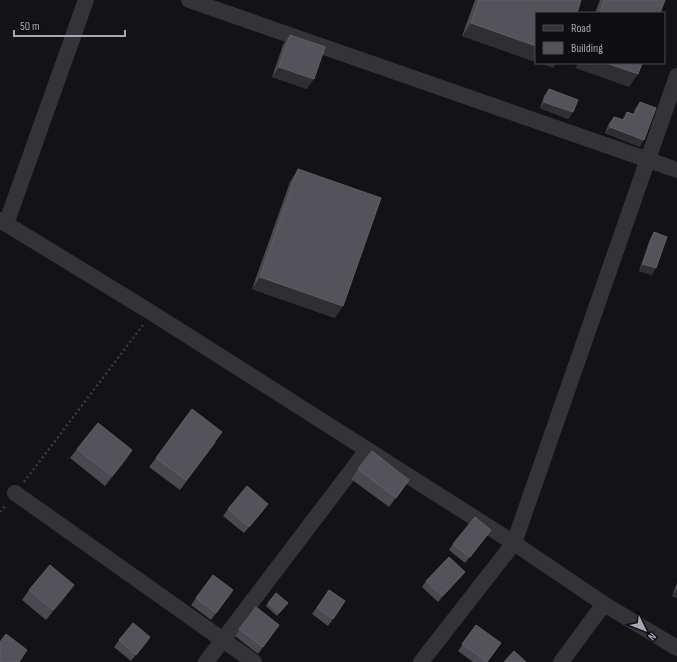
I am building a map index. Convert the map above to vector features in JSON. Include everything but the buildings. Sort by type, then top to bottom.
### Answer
[{"type":"street","points":[[86,0],[3,222],[152,313],[514,543],[604,604],[677,648]]},
{"type":"street","points":[[189,0],[677,170]]},
{"type":"street","points":[[421,662],[514,543],[677,76]]},
{"type":"street","points":[[206,662],[367,450]]},
{"type":"street","points":[[15,493],[254,662]]},
{"type":"street","points":[[561,662],[604,604]]},
{"type":"path","points":[[0,512],[152,313]]}]
